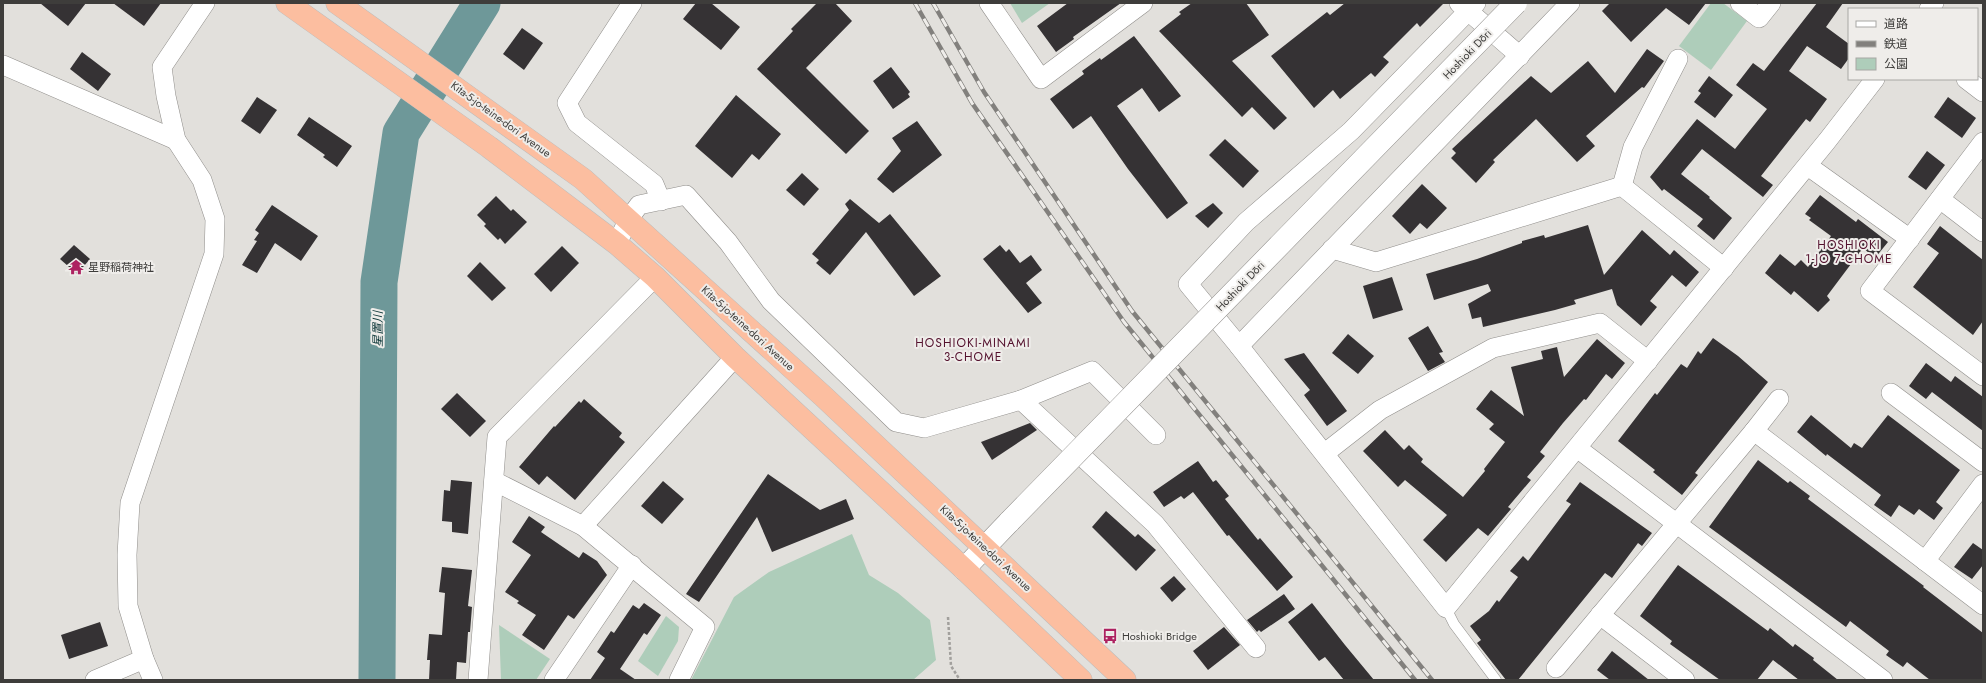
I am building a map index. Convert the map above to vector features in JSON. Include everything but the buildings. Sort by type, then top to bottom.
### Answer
[{"type":"highway","points":[[287,3],[489,147],[618,244],[655,277],[735,357],[964,569],[1081,680]]},
{"type":"highway","name":"Kita-5-jo-teine-dori Avenue","points":[[341,6],[583,178],[823,396],[1125,680]]},
{"type":"street","points":[[153,680],[144,660],[128,606],[127,555],[130,503],[214,254],[214,219],[202,180],[176,140],[166,96],[162,67],[205,3]]},
{"type":"street","points":[[632,3],[567,103],[576,123],[654,184],[661,201]]},
{"type":"street","points":[[989,3],[1040,79],[1143,3]]},
{"type":"street","name":"Hoshioki Dōri","points":[[964,569],[1516,3]]},
{"type":"street","points":[[1239,346],[1570,3]]},
{"type":"street","points":[[1740,3],[1760,18],[1771,3]]},
{"type":"street","points":[[1520,56],[1468,6],[1351,131],[1246,222],[1188,284],[1325,453],[1446,608],[1808,166],[1874,80]]},
{"type":"street","points":[[1622,186],[1633,147],[1678,59]]},
{"type":"street","points":[[3,65],[176,140]]},
{"type":"street","points":[[1967,80],[1983,92]]},
{"type":"street","points":[[1983,142],[1870,291],[1983,376]]},
{"type":"street","points":[[1808,166],[1910,239]]},
{"type":"street","points":[[1332,249],[1376,262],[1622,186]]},
{"type":"street","points":[[1622,186],[1724,268]]},
{"type":"street","points":[[618,244],[628,220],[639,206],[686,195],[728,242],[771,300],[896,422],[924,428],[1021,400],[1092,372],[1156,435]]},
{"type":"street","points":[[1940,199],[1983,232]]},
{"type":"street","points":[[478,680],[497,437],[655,277]]},
{"type":"street","points":[[1325,453],[1380,410],[1493,348],[1600,323],[1648,361]]},
{"type":"street","points":[[583,526],[735,357]]},
{"type":"street","points":[[1891,393],[1983,462]]},
{"type":"street","points":[[1556,668],[1779,399]]},
{"type":"street","points":[[1021,400],[1154,524],[1256,648]]},
{"type":"street","points":[[1754,431],[1983,605]]},
{"type":"street","points":[[1577,448],[1883,680]]},
{"type":"street","points":[[494,481],[583,526],[632,565],[705,627],[679,680]]},
{"type":"street","points":[[1925,561],[1983,484]]},
{"type":"street","points":[[554,680],[632,565]]},
{"type":"street","points":[[1600,615],[1685,680]]},
{"type":"street","points":[[95,680],[144,660]]},
{"type":"lane","points":[[1446,608],[1454,624],[1496,680]]},
{"type":"path","points":[[948,617],[951,666],[960,680]]},
{"type":"green space","points":[[1010,3],[1050,3],[1022,23]]},
{"type":"green space","points":[[1711,3],[1723,3],[1747,21],[1711,70],[1679,46]]},
{"type":"green space","points":[[852,534],[869,575],[898,593],[930,620],[936,660],[913,680],[691,680],[734,597],[769,572]]},
{"type":"green space","points":[[666,616],[679,627],[678,641],[658,676],[638,661]]},
{"type":"green space","points":[[499,625],[550,659],[536,680],[501,680]]},
{"type":"waterway","name":"星置川","points":[[377,680],[379,282],[401,133],[482,3]]},
{"type":"railway","points":[[915,3],[972,103],[1124,322],[1415,680]]},
{"type":"railway","points":[[933,3],[984,92],[1132,311],[1432,680]]},
{"type":"place","name":"星野稲荷神社","points":[[76,267]]},
{"type":"place","name":"Hoshioki Bridge","points":[[1110,636]]},
{"type":"district","name":"HOSHIOKI 1-JO 7-CHOME","points":[[1849,252]]},
{"type":"district","name":"HOSHIOKI-MINAMI 3-CHOME","points":[[973,350]]}]
